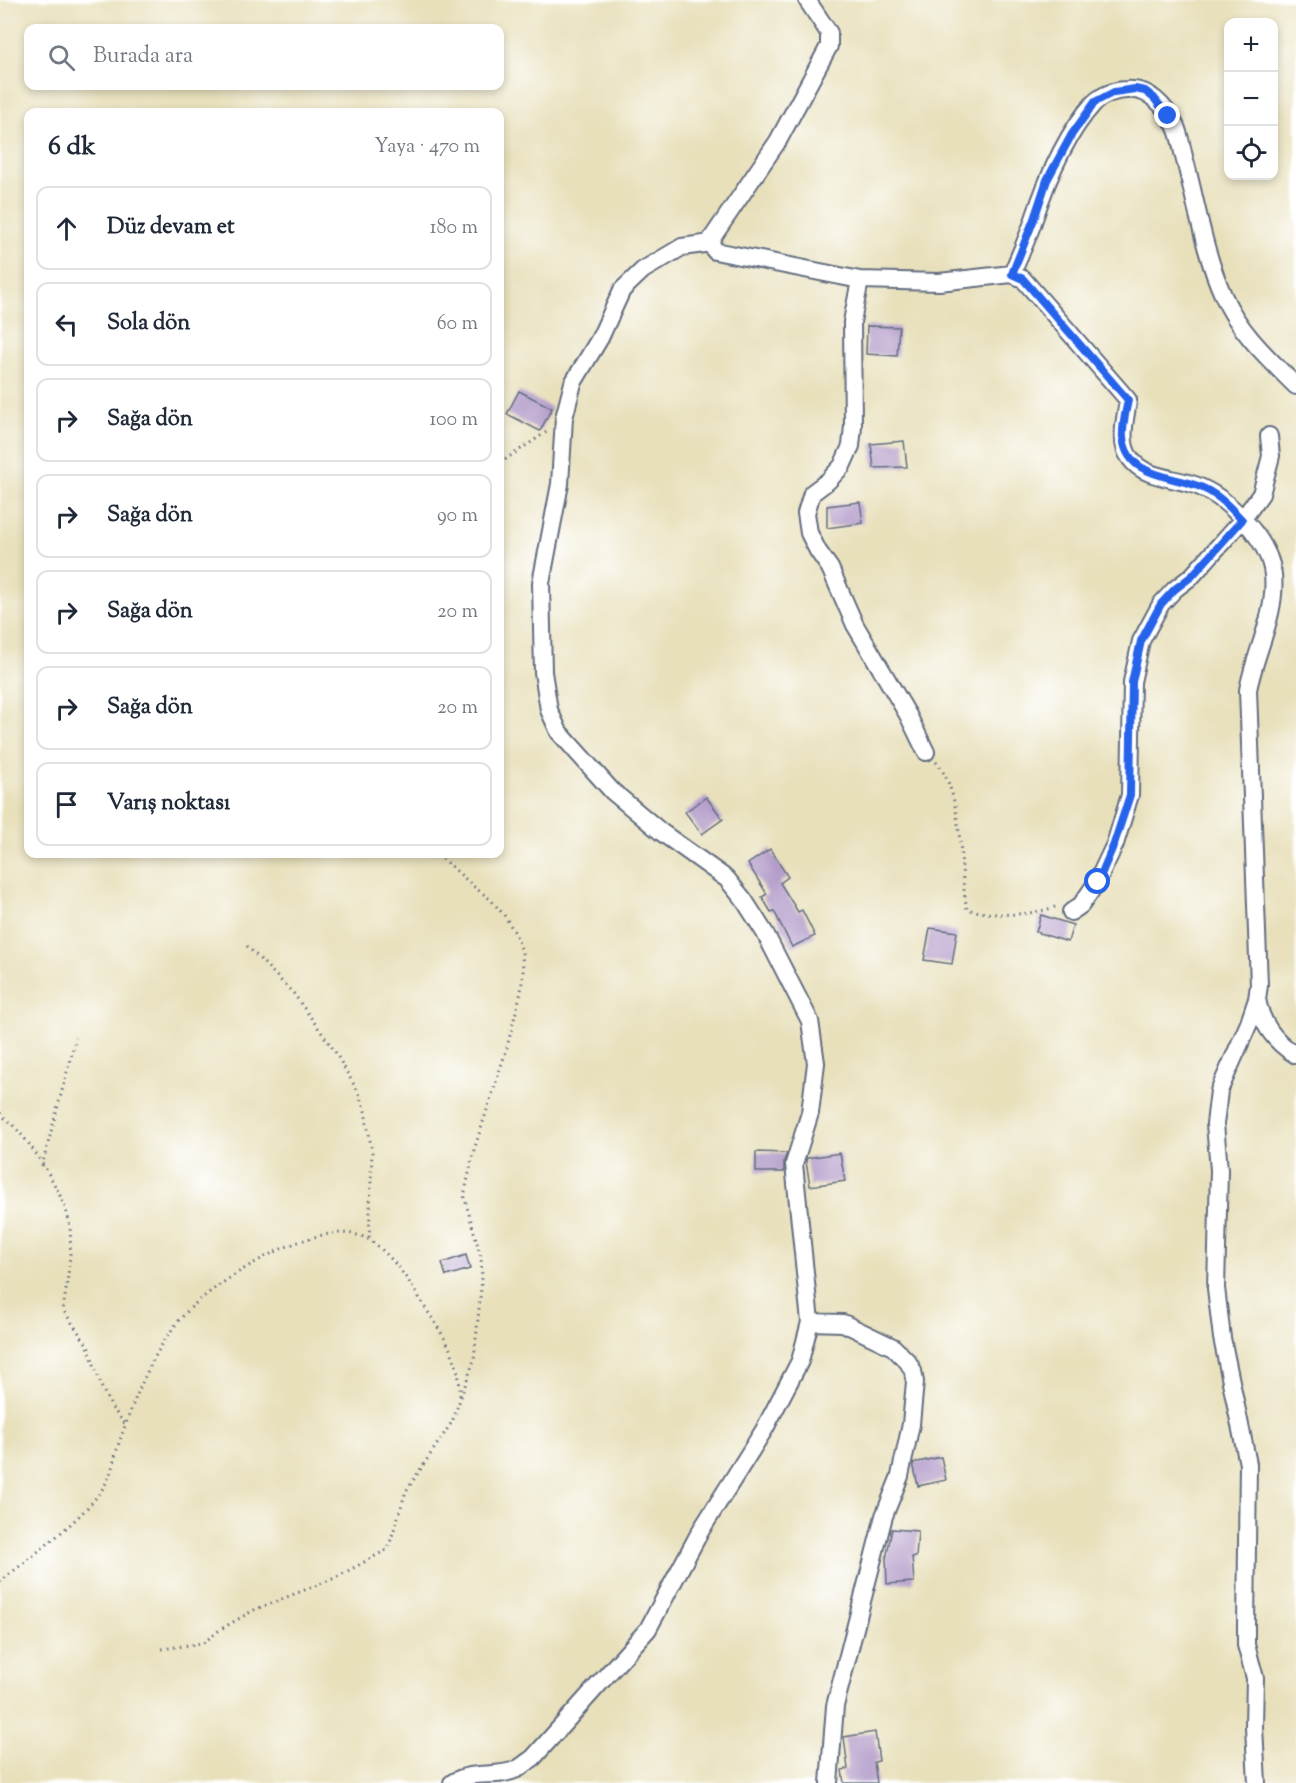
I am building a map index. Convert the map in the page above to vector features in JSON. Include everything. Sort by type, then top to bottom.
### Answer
[{"type":"street","points":[[807,0],[830,33],[829,46],[778,141],[710,241],[715,251],[860,280],[939,282],[1012,274],[1023,279],[1128,400],[1123,436],[1129,457],[1142,469],[1161,477],[1198,486],[1222,499],[1265,546],[1271,560],[1274,577],[1270,610],[1248,690],[1259,984],[1257,999],[1219,1091],[1215,1124],[1219,1170],[1216,1288],[1222,1338],[1248,1464],[1246,1645],[1255,1678],[1254,1727],[1257,1783]]},
{"type":"street","points":[[1012,274],[1047,180],[1072,134],[1095,102],[1114,92],[1135,89],[1145,91],[1154,98],[1175,126],[1208,255],[1233,316],[1249,339],[1296,386]]},
{"type":"street","points":[[452,1783],[478,1773],[500,1773],[517,1769],[533,1758],[648,1629],[701,1530],[764,1430],[800,1361],[810,1322],[794,1164],[810,1113],[816,1063],[810,1022],[765,933],[744,900],[727,879],[662,832],[612,791],[559,732],[549,710],[543,672],[541,582],[560,484],[564,418],[573,383],[600,338],[622,290],[643,270],[682,247],[711,243]]},
{"type":"street","points":[[860,280],[852,322],[853,426],[851,446],[842,466],[812,494],[806,513],[809,532],[818,551],[830,568],[860,634],[908,715],[926,752]]},
{"type":"street","points":[[1068,908],[1081,904],[1098,882],[1114,844],[1130,795],[1132,682],[1141,641],[1161,604],[1192,576],[1242,520],[1261,494],[1271,456],[1269,436]]},
{"type":"street","points":[[1257,999],[1267,1027],[1287,1050],[1296,1055]]},
{"type":"street","points":[[810,1322],[843,1323],[893,1347],[908,1362],[915,1382],[911,1424],[900,1476],[884,1516],[835,1706],[829,1783]]},
{"type":"path","points":[[504,460],[548,432],[564,418]]},
{"type":"path","points":[[926,752],[940,768],[949,785],[960,846],[962,888],[967,909],[985,914],[1028,914],[1068,908]]},
{"type":"path","points":[[162,1649],[203,1643],[221,1629],[254,1610],[335,1578],[388,1549],[406,1491],[443,1439],[460,1403],[474,1360],[482,1278],[481,1257],[464,1197],[474,1150],[506,1051],[521,992],[523,972],[522,951],[504,915],[490,899],[442,858]]},
{"type":"path","points":[[247,946],[294,994],[334,1050],[357,1090],[365,1111],[372,1152],[369,1240]]},
{"type":"path","points":[[42,1166],[76,1038]]},
{"type":"path","points":[[0,1113],[19,1130],[32,1147],[65,1203],[70,1224],[70,1246],[63,1310],[88,1346],[102,1388],[112,1408],[126,1425]]},
{"type":"path","points":[[0,1581],[80,1516],[95,1500],[107,1482],[132,1405],[159,1348],[183,1315],[230,1277],[268,1254],[287,1246],[328,1235],[348,1234],[369,1240],[385,1253],[412,1286],[448,1342],[461,1381],[460,1403]]},
{"type":"building","points":[[867,326],[899,327],[897,356],[866,354]]},
{"type":"building","points":[[519,391],[552,408],[540,431],[507,414]]},
{"type":"building","points":[[904,441],[907,467],[874,468],[871,444]]},
{"type":"building","points":[[860,502],[863,523],[827,528],[827,506]]},
{"type":"building","points":[[706,797],[723,819],[702,834],[685,812]]},
{"type":"building","points":[[770,849],[788,877],[780,883],[798,912],[802,910],[815,936],[792,947],[774,911],[771,912],[762,897],[767,894],[748,864]]},
{"type":"building","points":[[1041,915],[1073,925],[1068,942],[1036,932]]},
{"type":"building","points":[[930,928],[957,932],[952,964],[924,960]]},
{"type":"building","points":[[756,1152],[787,1153],[784,1172],[756,1172]]},
{"type":"building","points":[[840,1153],[845,1181],[810,1186],[807,1158]]},
{"type":"building","points":[[466,1255],[470,1269],[446,1276],[442,1263]]},
{"type":"building","points":[[941,1457],[946,1480],[918,1486],[913,1463]]},
{"type":"building","points":[[892,1529],[918,1531],[916,1557],[912,1557],[914,1582],[887,1584],[886,1559]]},
{"type":"building","points":[[875,1732],[879,1761],[874,1762],[877,1783],[844,1783],[842,1770],[848,1769],[844,1737]]},
{"type":"route","points":[[1098,882],[1122,824],[1130,795],[1132,682],[1141,641],[1161,604],[1192,576],[1242,520],[1222,499],[1198,486],[1161,477],[1142,469],[1129,457],[1123,436],[1128,400],[1023,279],[1012,274],[1047,180],[1072,134],[1095,102],[1114,92],[1135,89],[1145,91],[1154,98],[1168,116]]}]
